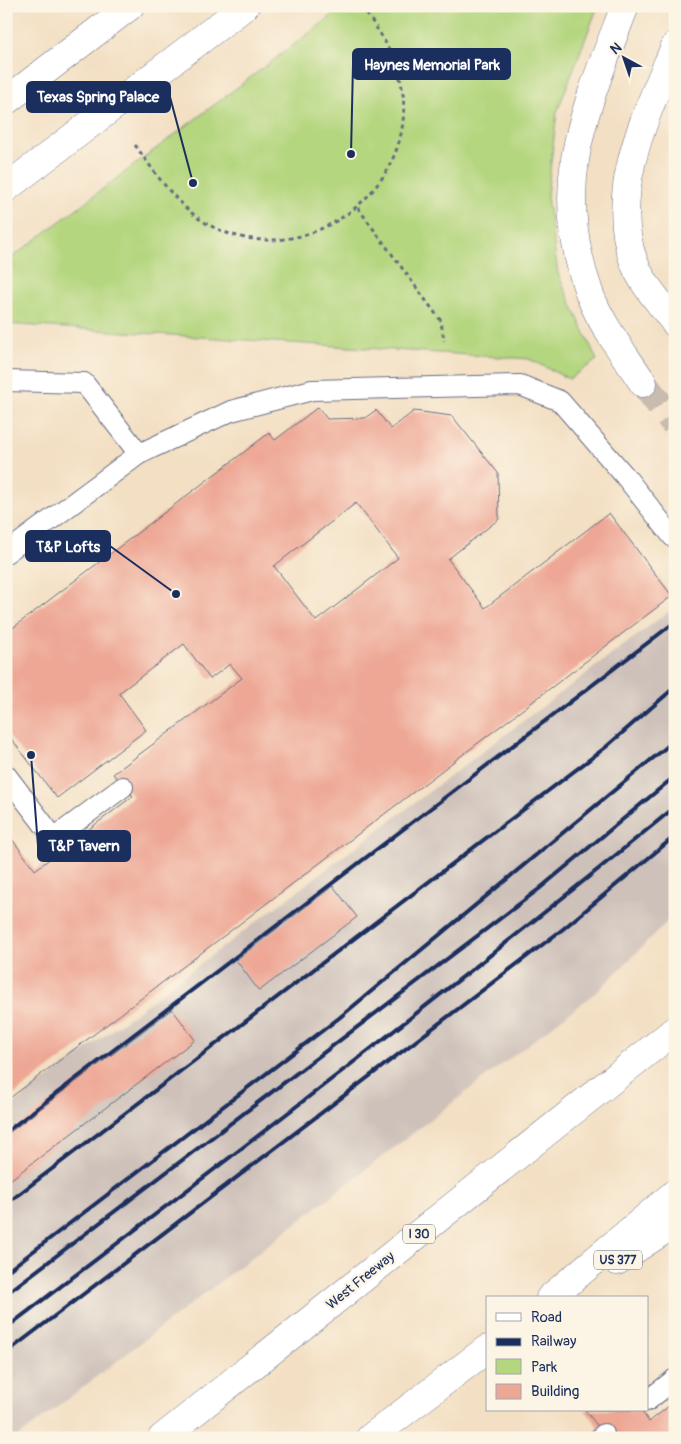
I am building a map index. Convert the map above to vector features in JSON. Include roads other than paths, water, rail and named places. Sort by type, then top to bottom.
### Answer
[{"type":"main road","points":[[6,101],[130,6]]},
{"type":"main road","points":[[6,188],[245,6]]},
{"type":"main road","points":[[626,6],[578,135],[572,178],[572,228],[591,296],[643,383]]},
{"type":"main road","points":[[675,46],[633,155],[625,207],[626,236],[635,264],[675,323]]},
{"type":"main road","name":"West Freeway","points":[[162,1438],[675,1030]]},
{"type":"main road","points":[[552,1296],[675,1193]]},
{"type":"main road","name":"US 377","points":[[565,1296],[675,1222]]},
{"type":"main road","points":[[370,1438],[486,1350]]},
{"type":"lane","points":[[6,381],[84,383],[139,454]]},
{"type":"lane","points":[[6,553],[139,454],[231,411],[312,390],[520,385],[560,401],[626,476],[673,537]]},
{"type":"lane","points":[[6,775],[54,838],[123,787]]},
{"type":"lane","points":[[648,1400],[675,1379]]},
{"type":"tunnel","points":[[643,383],[675,424]]},
{"type":"railway","points":[[6,1132],[675,622]]},
{"type":"railway","points":[[6,1204],[606,747],[675,687]]},
{"type":"railway","points":[[6,1272],[339,1018],[675,740]]},
{"type":"railway","points":[[6,1294],[539,889],[675,776]]},
{"type":"railway","points":[[6,1328],[426,1005],[675,807]]},
{"type":"railway","points":[[6,1353],[563,929],[675,836]]},
{"type":"place","name":"Haynes Memorial Park","points":[[351,154]]},
{"type":"place","name":"Texas Spring Palace","points":[[193,183]]},
{"type":"place","name":"T&P Lofts","points":[[176,594]]},
{"type":"place","name":"T&P Tavern","points":[[31,755]]}]
